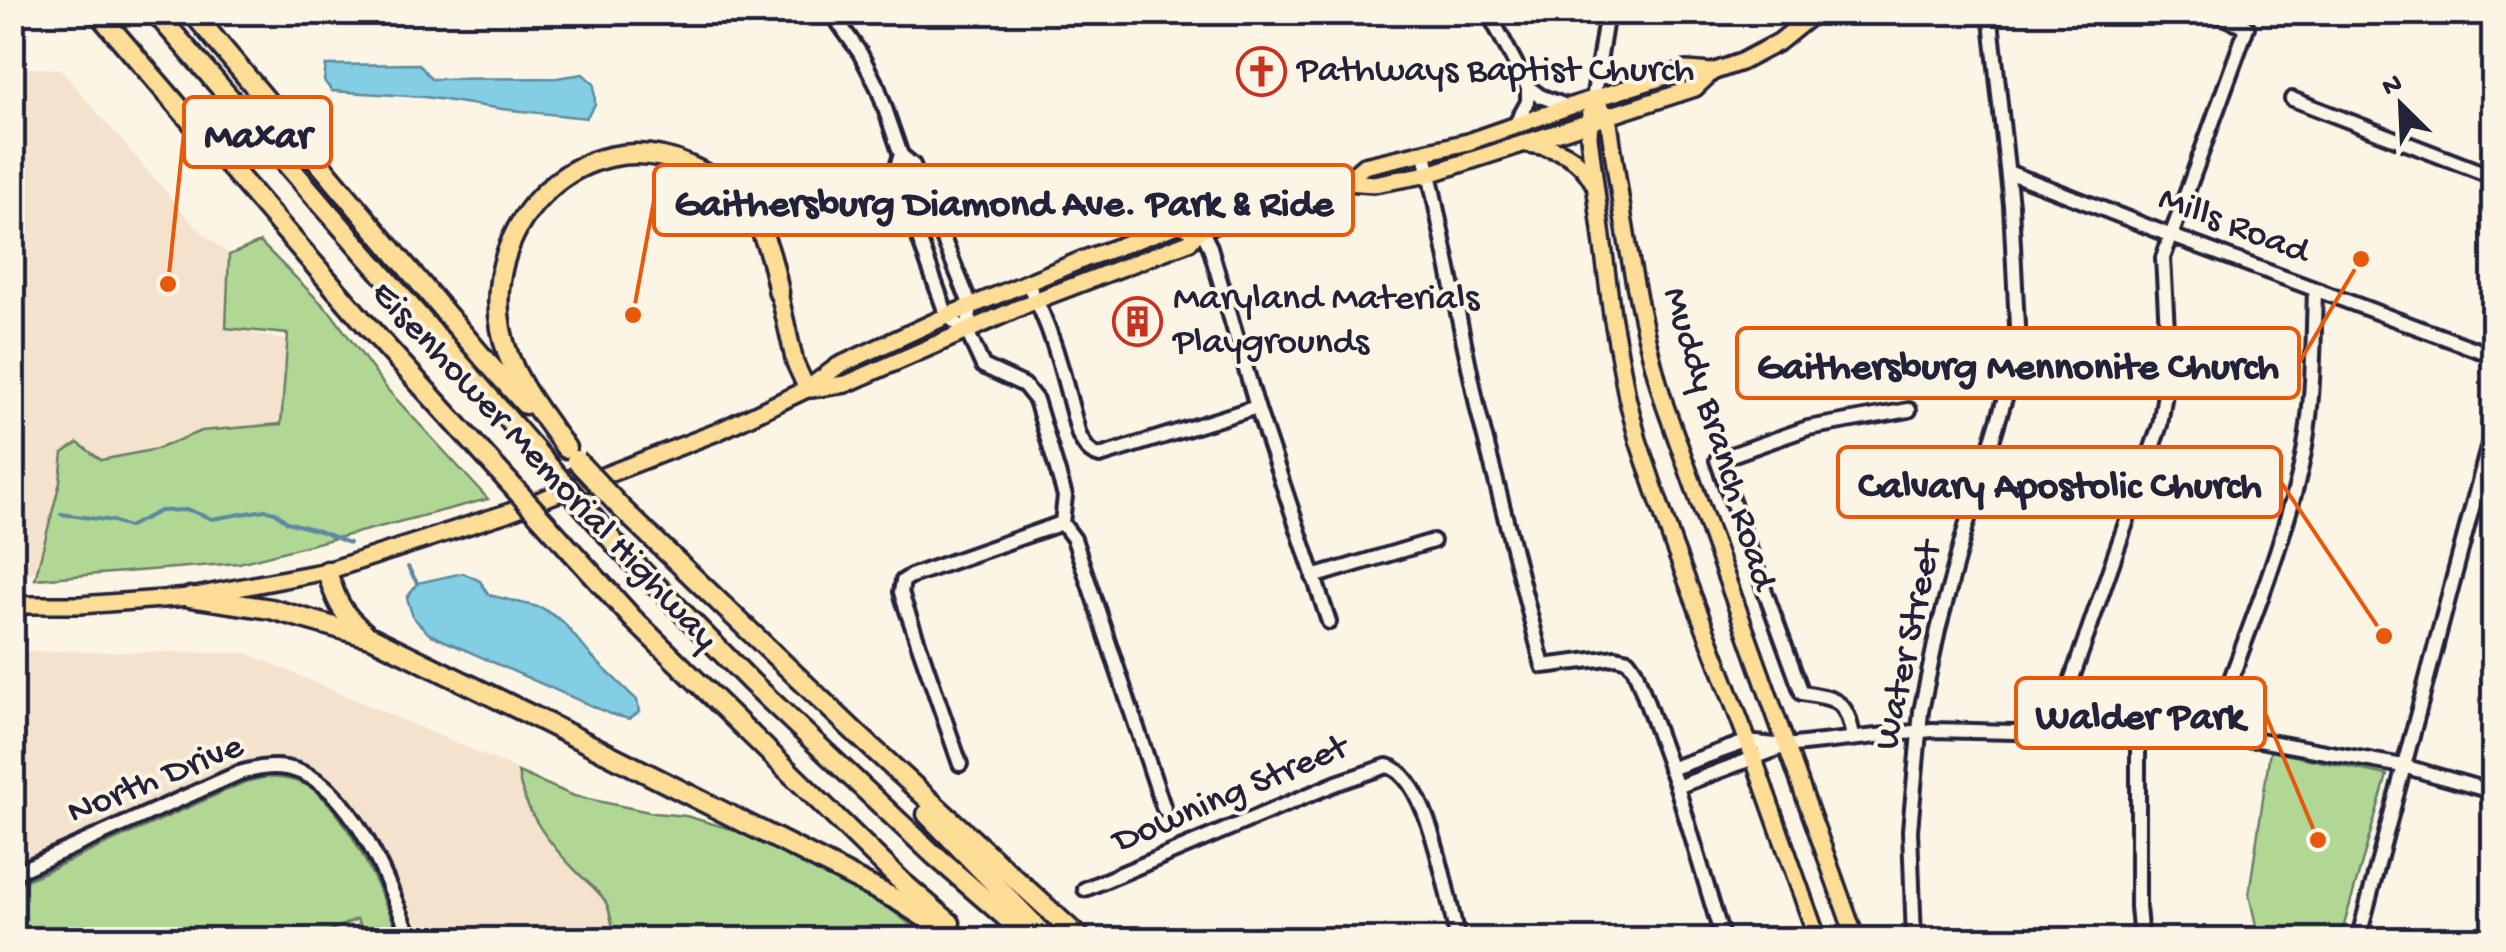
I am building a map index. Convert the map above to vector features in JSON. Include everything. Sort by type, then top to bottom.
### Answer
[{"type":"highway","name":"Eisenhower Memorial Highway","points":[[97,12],[362,320],[634,620],[902,882],[969,940]]},
{"type":"highway","points":[[155,12],[617,546],[751,682],[933,854],[1032,940]]},
{"type":"highway","points":[[192,12],[484,360],[621,508],[858,735],[1082,940]]},
{"type":"highway","points":[[571,454],[523,388],[501,331],[498,295],[510,238],[533,203],[563,177],[598,161],[645,154],[662,156],[706,173],[745,204],[770,255],[779,293]]},
{"type":"highway","points":[[327,570],[334,595],[349,620],[372,638]]},
{"type":"highway","points":[[190,596],[271,609],[372,638],[800,850],[897,900],[960,940]]},
{"type":"highway","points":[[756,638],[1049,940]]},
{"type":"main road","points":[[12,606],[190,596],[327,570],[506,513],[717,432],[807,389],[838,366],[1026,282],[1178,225],[1202,228],[1345,182],[1374,184],[1429,174],[1695,88],[1712,72],[1768,48],[1816,12]]},
{"type":"main road","points":[[1345,182],[1364,166],[1468,142],[1686,70],[1712,72]]},
{"type":"main road","points":[[1592,100],[1608,116]]},
{"type":"main road","name":"Muddy Branch Road","points":[[1592,100],[1588,124],[1600,235],[1638,440],[1818,940]]},
{"type":"main road","name":"Muddy Branch Road","points":[[1608,116],[1650,358],[1856,940]]},
{"type":"main road","points":[[1524,144],[1568,153],[1596,188]]},
{"type":"main road","points":[[807,389],[846,384],[1037,300],[1189,242],[1202,228]]},
{"type":"main road","points":[[779,293],[795,364],[807,389]]},
{"type":"street","points":[[831,12],[860,53],[878,88],[901,155],[912,165],[971,306],[968,331],[983,366],[1024,385],[1036,400],[1065,496],[1062,523],[1074,538],[1164,809]]},
{"type":"street","points":[[1488,12],[1528,87],[1568,107]]},
{"type":"street","points":[[1592,100],[1608,12]]},
{"type":"street","name":"Water Street","points":[[1914,940],[1910,830],[1918,731],[1944,608],[2016,362],[2008,172],[1990,12]]},
{"type":"street","points":[[2052,733],[2160,425],[2168,348],[2163,258],[2247,26],[2212,12]]},
{"type":"street","points":[[1514,127],[1528,102],[1528,87]]},
{"type":"street","points":[[2292,98],[2494,177]]},
{"type":"street","points":[[1425,153],[1478,410],[1543,666],[1616,657],[1628,660],[1635,670],[1677,787],[1723,940]]},
{"type":"street","points":[[901,155],[895,172],[947,316],[968,331]]},
{"type":"street","name":"Mills Road","points":[[2008,172],[2494,356]]},
{"type":"street","points":[[1202,228],[1329,622]]},
{"type":"street","points":[[1026,282],[1037,300],[1087,449],[1100,456],[1257,407]]},
{"type":"street","points":[[2209,738],[2282,536],[2301,465],[2312,400],[2315,290]]},
{"type":"street","points":[[1853,738],[1850,716],[1844,706],[1833,699],[1802,693],[1717,460],[1808,428],[1910,410]]},
{"type":"street","points":[[2358,940],[2494,425]]},
{"type":"street","points":[[960,764],[904,602],[903,581],[1062,523]]},
{"type":"street","points":[[1314,577],[1433,541]]},
{"type":"street","points":[[1670,768],[1746,742],[1785,746],[1918,731],[2138,735],[2259,740],[2403,766],[2494,792]]},
{"type":"street","points":[[2138,735],[2141,940]]},
{"type":"street","points":[[1677,787],[1785,746]]},
{"type":"street","name":"Downing Street","points":[[1085,889],[1336,783],[1387,766],[1407,780],[1430,826],[1458,940]]},
{"type":"street","name":"North Drive","points":[[12,874],[239,773],[260,767],[285,768],[319,782],[348,812],[373,855],[412,940]]},
{"type":"shaded area","points":[[13,67],[60,69],[195,226],[229,255],[226,328],[286,340],[281,424],[201,431],[157,449],[101,460],[52,559],[25,577],[13,576]]},
{"type":"shaded area","points":[[13,651],[246,653],[815,897],[865,940],[13,940]]},
{"type":"green space","points":[[260,242],[331,313],[387,389],[488,499],[239,563],[35,579],[60,482],[63,453],[78,443],[101,460],[157,449],[201,431],[281,424],[288,334],[226,328],[229,255]]},
{"type":"green space","points":[[2270,751],[2387,775],[2340,939],[2259,939],[2249,894]]},
{"type":"green space","points":[[518,772],[574,796],[686,816],[741,832],[854,888],[929,939],[616,939],[605,901],[539,827]]},
{"type":"green space","points":[[267,777],[306,785],[336,812],[362,854],[401,939],[357,939],[356,934],[362,930],[357,919],[311,939],[13,939],[13,886],[245,782]]},
{"type":"water","points":[[419,64],[431,79],[557,78],[583,74],[594,84],[595,105],[586,118],[425,97],[332,91],[324,81],[326,65]]},
{"type":"water","points":[[463,573],[480,581],[489,595],[542,608],[562,621],[637,700],[639,712],[629,719],[610,714],[429,634],[413,617],[407,598],[417,583]]},
{"type":"waterway","points":[[61,514],[113,521],[128,527],[160,511],[189,510],[212,519],[265,510],[275,512],[287,522],[349,543]]},
{"type":"waterway","points":[[408,567],[417,583]]},
{"type":"place","name":"Pathways Baptist Church","points":[[1262,72]]},
{"type":"place","name":"Gaithersburg Mennonite Church","points":[[2361,259]]},
{"type":"place","name":"Maxar","points":[[168,284]]},
{"type":"place","name":"Gaithersburg Diamond Ave. Park & Ride","points":[[633,315]]},
{"type":"place","name":"Maryland Materials Playgrounds","points":[[1138,322]]},
{"type":"place","name":"Calvary Apostolic Church","points":[[2384,636]]},
{"type":"place","name":"Walder Park","points":[[2318,840]]}]
